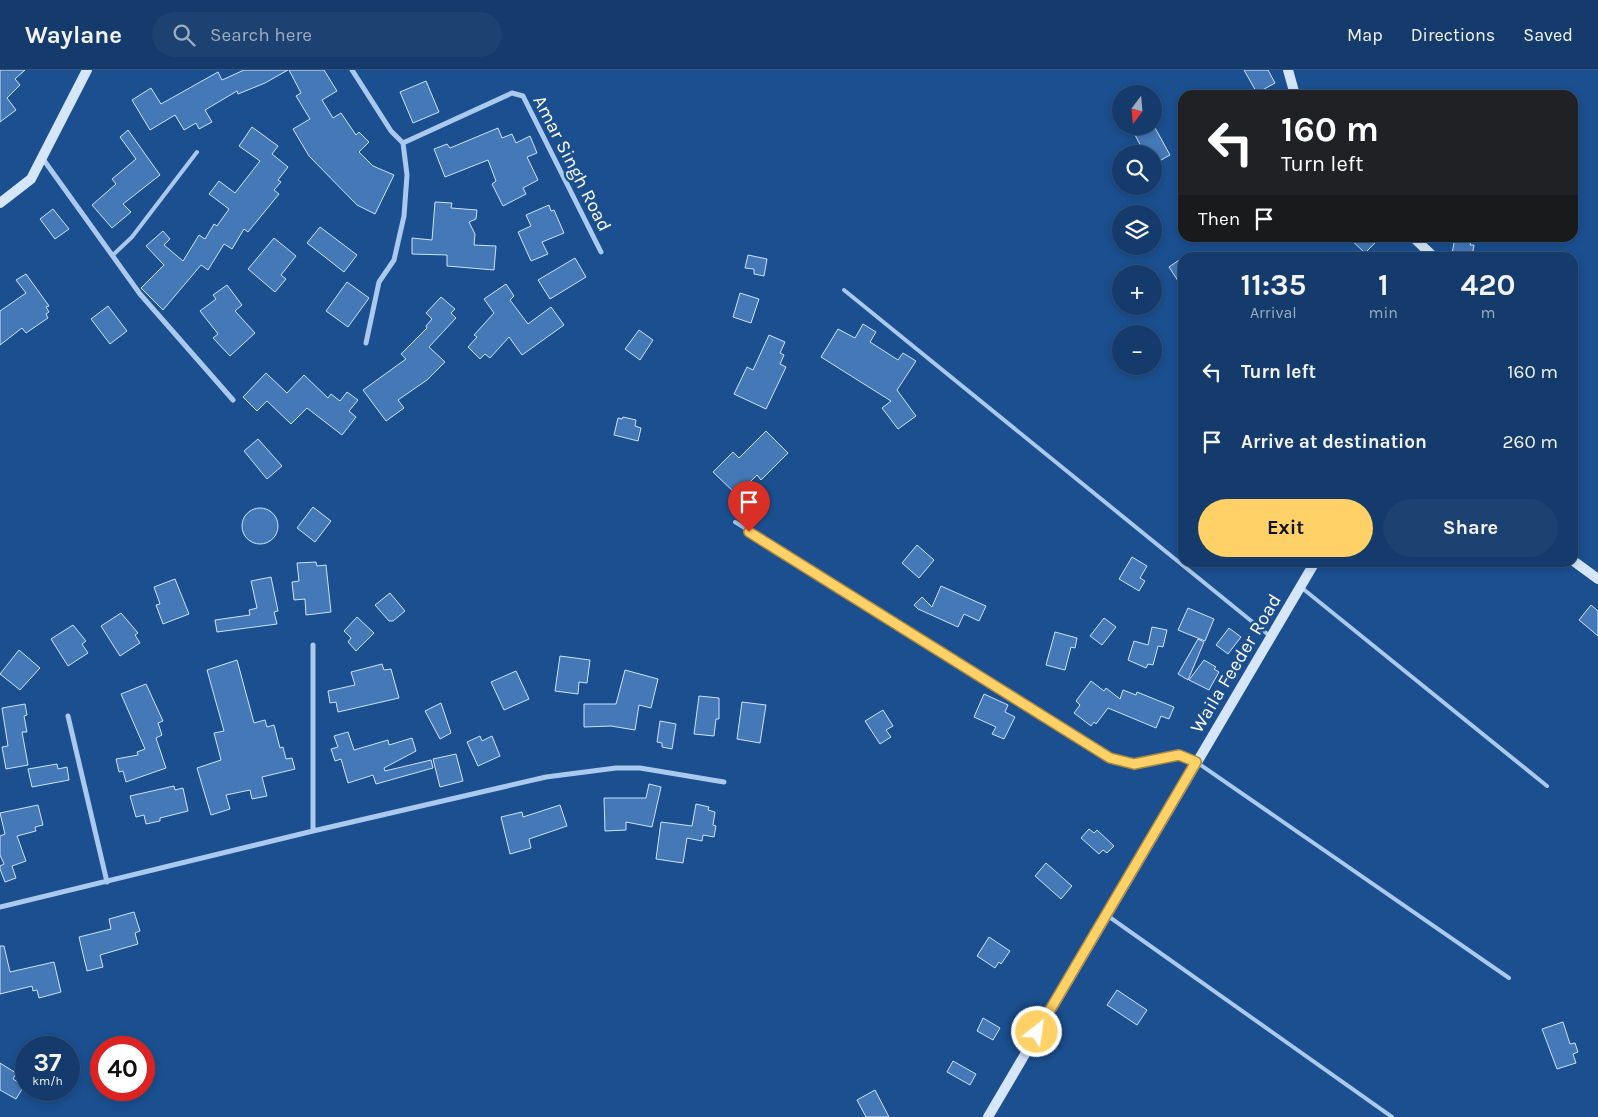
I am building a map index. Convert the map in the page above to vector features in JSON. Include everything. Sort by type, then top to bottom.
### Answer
[{"type":"street","points":[[0,203],[31,179],[88,70]]},
{"type":"street","points":[[352,70],[391,131],[403,143],[407,175],[404,216],[394,260],[379,282],[366,343]]},
{"type":"street","points":[[1288,70],[1294,90]]},
{"type":"street","name":"Amar Singh Road","points":[[403,143],[512,93],[519,93],[527,100],[601,252]]},
{"type":"street","points":[[43,159],[140,294],[233,400]]},
{"type":"street","points":[[1418,242],[1429,252]]},
{"type":"street","points":[[1578,564],[1598,579]]},
{"type":"street","name":"Waila Feeder Road","points":[[988,1117],[1312,567]]},
{"type":"street","points":[[313,831],[314,646]]},
{"type":"street","points":[[68,716],[106,882]]},
{"type":"street","points":[[0,907],[546,777],[616,768],[640,768],[724,782]]},
{"type":"lane","points":[[113,255],[132,237],[197,152]]},
{"type":"lane","points":[[844,290],[1178,561]]},
{"type":"lane","points":[[735,522],[1110,758],[1134,764],[1179,755],[1196,762],[1509,978]]},
{"type":"lane","points":[[1185,567],[1271,637]]},
{"type":"lane","points":[[1301,587],[1547,786]]},
{"type":"lane","points":[[1106,914],[1392,1117]]},
{"type":"building","points":[[0,70],[25,70],[15,79],[20,85],[7,98],[16,110],[0,122]]},
{"type":"building","points":[[244,70],[288,70],[265,83],[238,94],[237,91],[205,110],[212,122],[199,129],[196,123],[184,130],[175,115],[150,130],[132,100],[151,88],[161,104],[218,72],[222,80]]},
{"type":"building","points":[[289,70],[324,70],[337,91],[322,100],[333,118],[341,113],[356,135],[359,132],[369,142],[359,152],[373,166],[394,175],[375,214],[357,205],[309,156],[293,129],[310,119],[296,96],[301,93]]},
{"type":"building","points":[[1244,70],[1268,70],[1275,83],[1262,90],[1255,90]]},
{"type":"building","points":[[426,81],[439,112],[413,123],[400,92]]},
{"type":"building","points":[[252,127],[278,146],[272,154],[288,167],[278,180],[281,182],[274,190],[279,194],[248,232],[244,229],[232,249],[224,244],[208,270],[201,265],[163,310],[141,288],[164,265],[146,246],[163,231],[170,239],[164,245],[183,261],[199,235],[205,239],[214,224],[217,226],[229,209],[209,194],[219,181],[235,193],[260,161],[239,146]]},
{"type":"building","points":[[498,128],[502,138],[512,134],[516,143],[530,136],[537,153],[527,157],[538,180],[523,188],[526,194],[503,206],[492,184],[496,181],[488,160],[445,177],[434,149],[447,144],[450,148]]},
{"type":"building","points":[[128,130],[160,175],[123,204],[131,212],[112,228],[92,205],[116,184],[112,179],[136,159],[120,137]]},
{"type":"building","points":[[1135,135],[1159,135],[1170,155],[1162,160],[1162,145],[1140,145]]},
{"type":"building","points":[[435,202],[452,203],[451,208],[477,210],[476,219],[469,222],[475,234],[474,245],[496,246],[494,270],[447,266],[447,255],[412,254],[412,238],[432,240]]},
{"type":"building","points":[[549,205],[551,211],[554,210],[564,233],[542,242],[548,254],[531,261],[518,232],[531,226],[526,215]]},
{"type":"building","points":[[53,209],[69,229],[55,239],[40,219]]},
{"type":"building","points":[[320,227],[357,255],[344,272],[307,243]]},
{"type":"building","points":[[274,238],[296,256],[281,275],[286,279],[275,292],[248,269]]},
{"type":"building","points":[[1353,242],[1376,242],[1366,252]]},
{"type":"building","points":[[1454,242],[1471,242],[1470,245],[1474,245],[1473,252],[1452,252]]},
{"type":"building","points":[[748,255],[767,259],[764,276],[754,274],[754,269],[745,268]]},
{"type":"building","points":[[575,258],[586,277],[550,299],[538,280]]},
{"type":"building","points":[[1178,261],[1178,281],[1169,267]]},
{"type":"building","points":[[26,274],[49,306],[46,307],[49,312],[46,314],[48,318],[26,333],[22,328],[0,345],[0,311],[26,293],[16,280]]},
{"type":"building","points":[[347,282],[369,298],[348,327],[326,311]]},
{"type":"building","points":[[506,284],[514,296],[510,300],[528,324],[551,307],[564,325],[522,355],[509,337],[490,358],[485,354],[480,359],[468,347],[477,337],[474,335],[494,313],[484,299]]},
{"type":"building","points":[[227,285],[242,305],[235,311],[255,333],[230,356],[213,338],[218,334],[200,311],[216,299],[213,295]]},
{"type":"building","points":[[740,293],[759,299],[751,323],[733,317]]},
{"type":"building","points":[[441,297],[455,309],[451,313],[456,318],[429,347],[445,362],[427,380],[398,400],[404,408],[386,421],[363,390],[406,359],[401,354],[427,328],[426,326],[432,319],[426,313]]},
{"type":"building","points":[[108,306],[127,331],[110,344],[91,319]]},
{"type":"building","points":[[863,324],[876,332],[870,342],[898,360],[903,353],[916,361],[897,390],[916,416],[898,429],[882,408],[891,401],[821,357],[838,329],[855,338]]},
{"type":"building","points":[[639,330],[653,340],[640,360],[625,349]]},
{"type":"building","points":[[769,335],[785,342],[780,353],[784,355],[780,364],[786,367],[766,409],[734,394],[747,367],[753,370]]},
{"type":"building","points":[[266,373],[287,393],[304,375],[328,398],[331,394],[340,401],[347,392],[358,400],[349,411],[356,417],[342,435],[307,408],[291,424],[267,401],[257,411],[243,397]]},
{"type":"building","points":[[623,417],[636,420],[635,426],[641,428],[638,441],[614,435],[618,418],[622,419]]},
{"type":"building","points":[[766,431],[788,453],[761,480],[757,475],[737,495],[713,472],[733,452],[739,458]]},
{"type":"building","points":[[258,439],[282,466],[267,479],[244,451]]},
{"type":"building","points":[[313,507],[331,521],[315,542],[297,528]]},
{"type":"building","points":[[260,508],[267,509],[273,513],[277,519],[277,533],[273,539],[267,543],[260,544],[253,543],[247,539],[243,533],[242,526],[243,519],[247,513],[253,509]]},
{"type":"building","points":[[917,545],[934,560],[919,578],[902,563]]},
{"type":"building","points":[[1132,557],[1147,566],[1140,578],[1145,581],[1139,591],[1119,579]]},
{"type":"building","points":[[316,562],[317,566],[326,565],[331,612],[306,615],[305,599],[294,600],[292,582],[299,581],[297,563]]},
{"type":"building","points":[[271,577],[278,611],[274,612],[277,624],[217,632],[215,620],[250,615],[249,610],[257,608],[251,581]]},
{"type":"building","points":[[175,579],[189,614],[163,624],[156,605],[160,604],[154,587]]},
{"type":"building","points":[[941,586],[986,606],[979,621],[964,614],[958,627],[918,609],[914,605],[922,597],[932,607]]},
{"type":"building","points":[[390,593],[405,611],[393,621],[389,621],[375,605]]},
{"type":"building","points":[[1591,605],[1598,611],[1598,636],[1579,620]]},
{"type":"building","points":[[1188,608],[1214,619],[1205,641],[1178,630]]},
{"type":"building","points":[[121,613],[138,633],[135,635],[140,643],[120,656],[101,626]]},
{"type":"building","points":[[357,617],[374,633],[356,651],[348,642],[351,638],[344,631]]},
{"type":"building","points":[[1104,618],[1116,627],[1102,645],[1090,636]]},
{"type":"building","points":[[73,625],[86,641],[82,644],[88,653],[68,666],[51,639]]},
{"type":"building","points":[[1152,627],[1167,630],[1163,647],[1158,646],[1153,665],[1148,664],[1146,668],[1128,660],[1134,641],[1148,645]]},
{"type":"building","points":[[1229,628],[1241,637],[1228,654],[1216,645]]},
{"type":"building","points":[[1055,632],[1077,638],[1075,648],[1071,647],[1065,670],[1046,665]]},
{"type":"building","points":[[1198,639],[1204,642],[1188,680],[1178,674]]},
{"type":"building","points":[[19,650],[40,668],[20,690],[0,674]]},
{"type":"building","points":[[560,656],[590,660],[587,683],[579,682],[578,694],[555,691]]},
{"type":"building","points":[[237,660],[254,723],[265,720],[267,727],[274,725],[280,748],[283,747],[286,759],[292,758],[295,769],[262,777],[267,796],[252,799],[250,790],[226,795],[230,809],[211,815],[197,768],[221,760],[214,733],[224,731],[207,670]]},
{"type":"building","points":[[1204,660],[1216,667],[1214,669],[1219,672],[1209,690],[1189,680]]},
{"type":"building","points":[[382,664],[384,670],[391,669],[399,698],[338,712],[336,702],[330,703],[328,691],[355,685],[351,672]]},
{"type":"building","points":[[625,670],[658,679],[651,708],[639,705],[635,730],[611,726],[584,727],[584,704],[616,704]]},
{"type":"building","points":[[516,671],[529,699],[504,710],[491,682]]},
{"type":"building","points":[[1091,681],[1104,691],[1106,688],[1120,699],[1123,690],[1136,695],[1137,692],[1174,707],[1169,719],[1161,716],[1156,728],[1108,708],[1096,724],[1094,722],[1091,726],[1074,713],[1080,705],[1076,701]]},
{"type":"building","points":[[146,684],[163,721],[158,723],[162,735],[156,738],[166,768],[126,782],[123,771],[119,772],[116,759],[138,755],[137,752],[145,749],[121,694]]},
{"type":"building","points":[[984,694],[1008,705],[1005,712],[1015,717],[1004,739],[992,734],[996,727],[974,717]]},
{"type":"building","points":[[699,696],[719,698],[719,719],[716,719],[714,736],[694,734]]},
{"type":"building","points":[[742,702],[766,705],[760,743],[737,739]]},
{"type":"building","points":[[441,703],[451,733],[440,739],[425,711]]},
{"type":"building","points":[[25,704],[27,715],[24,716],[27,732],[22,732],[28,765],[6,769],[2,747],[8,746],[2,708]]},
{"type":"building","points":[[883,710],[893,726],[886,730],[891,737],[880,744],[865,721]]},
{"type":"building","points":[[660,721],[676,724],[672,749],[662,747],[662,743],[657,742]]},
{"type":"building","points":[[348,732],[354,750],[388,740],[389,745],[412,738],[416,751],[384,768],[385,771],[431,760],[433,768],[376,784],[373,775],[348,783],[341,759],[335,761],[331,749],[338,747],[334,736]]},
{"type":"building","points":[[480,736],[482,741],[492,736],[500,756],[478,766],[467,742]]},
{"type":"building","points":[[456,754],[463,781],[440,787],[433,759]]},
{"type":"building","points":[[57,764],[58,769],[67,767],[69,780],[32,787],[28,769]]},
{"type":"building","points":[[649,784],[661,787],[652,827],[626,822],[626,830],[605,831],[604,798],[646,798]]},
{"type":"building","points":[[174,786],[175,790],[183,788],[188,811],[160,818],[160,821],[146,824],[144,815],[136,817],[130,796]]},
{"type":"building","points":[[696,804],[709,807],[708,810],[715,812],[713,825],[716,826],[714,837],[703,835],[702,841],[687,838],[683,863],[656,859],[661,822],[692,826]]},
{"type":"building","points":[[38,805],[43,825],[35,827],[36,831],[17,836],[26,861],[12,866],[16,878],[5,882],[0,869],[0,866],[4,864],[0,855],[0,836],[5,834],[0,813]]},
{"type":"building","points":[[560,805],[567,826],[529,839],[531,848],[510,854],[501,817],[522,812],[523,817]]},
{"type":"building","points":[[1089,829],[1094,833],[1097,830],[1114,846],[1107,853],[1103,850],[1099,854],[1081,838]]},
{"type":"building","points":[[1046,863],[1072,886],[1061,899],[1035,876]]},
{"type":"building","points":[[134,912],[140,931],[135,933],[138,944],[100,955],[103,967],[87,971],[79,937],[111,929],[109,919]]},
{"type":"building","points":[[989,937],[1010,951],[1001,964],[999,962],[995,968],[977,956]]},
{"type":"building","points":[[0,946],[4,946],[10,972],[54,962],[61,992],[39,998],[37,990],[33,991],[32,986],[0,994]]},
{"type":"building","points":[[1117,990],[1147,1010],[1137,1025],[1107,1005]]},
{"type":"building","points":[[983,1018],[1000,1028],[993,1040],[977,1031]]},
{"type":"building","points":[[1563,1022],[1570,1044],[1575,1043],[1578,1052],[1573,1054],[1576,1063],[1557,1069],[1542,1029]]},
{"type":"building","points":[[953,1061],[976,1074],[970,1085],[947,1072]]},
{"type":"building","points":[[0,1063],[15,1072],[13,1079],[15,1080],[15,1098],[0,1090]]},
{"type":"building","points":[[875,1090],[889,1117],[866,1117],[857,1100]]},
{"type":"route","points":[[749,532],[860,599],[1110,758],[1134,764],[1179,755],[1196,762],[1037,1032]]}]
